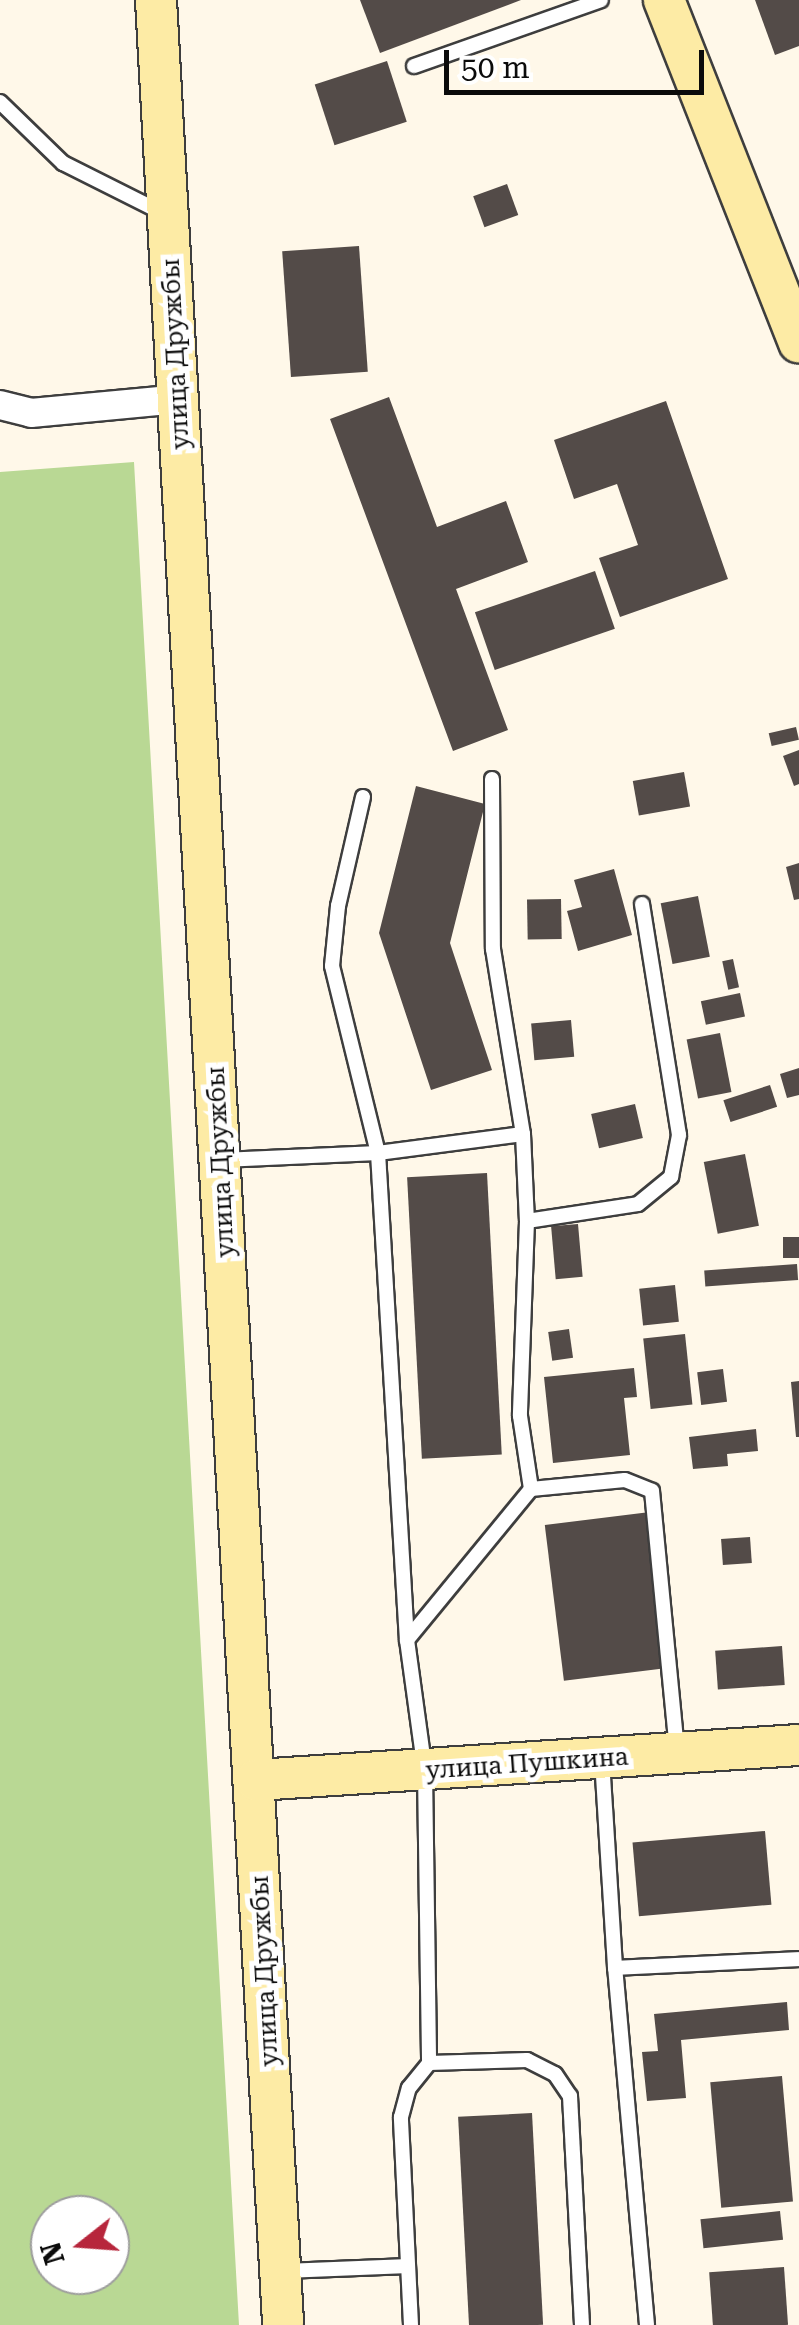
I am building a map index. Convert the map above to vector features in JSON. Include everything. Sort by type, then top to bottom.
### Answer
[{"type":"main road","name":"улица Дружбы","points":[[156,0],[256,1780],[282,2325]]},
{"type":"main road","points":[[664,0],[799,342]]},
{"type":"main road","name":"улица Пушкина","points":[[256,1780],[799,1745]]},
{"type":"street","points":[[0,405],[31,413],[178,399]]},
{"type":"lane","points":[[414,66],[601,0]]},
{"type":"lane","points":[[0,102],[63,163],[168,215]]},
{"type":"lane","points":[[492,779],[493,950],[523,1134],[527,1221],[520,1416],[531,1489]]},
{"type":"lane","points":[[363,797],[338,906],[332,966],[378,1153],[407,1640],[424,1771],[428,2063],[410,2088],[401,2117],[411,2325]]},
{"type":"lane","points":[[527,1221],[638,1204],[671,1176],[680,1135],[642,904]]},
{"type":"lane","points":[[222,1160],[378,1153],[523,1134]]},
{"type":"lane","points":[[407,1640],[531,1489],[625,1480],[652,1492],[678,1754]]},
{"type":"lane","points":[[602,1759],[615,1968],[647,2325]]},
{"type":"lane","points":[[615,1968],[799,1959]]},
{"type":"lane","points":[[428,2063],[527,2060],[555,2074],[570,2096],[582,2325]]},
{"type":"lane","points":[[279,2271],[408,2266]]},
{"type":"green space","points":[[134,462],[239,2325],[0,2325],[0,472]]},
{"type":"building","points":[[360,0],[521,0],[380,53]]},
{"type":"building","points":[[755,0],[799,0],[799,46],[775,55]]},
{"type":"building","points":[[387,61],[407,122],[334,145],[315,84]]},
{"type":"building","points":[[507,184],[518,215],[484,227],[473,196]]},
{"type":"building","points":[[359,246],[368,372],[291,377],[282,251]]},
{"type":"building","points":[[389,397],[437,527],[506,501],[528,562],[456,589],[508,730],[453,751],[330,419]]},
{"type":"building","points":[[666,401],[728,579],[620,617],[599,558],[638,545],[617,484],[574,499],[554,440]]},
{"type":"building","points":[[595,571],[615,629],[495,670],[475,612]]},
{"type":"building","points":[[796,727],[799,740],[772,746],[769,733]]},
{"type":"building","points":[[799,750],[799,784],[794,786],[783,756]]},
{"type":"building","points":[[684,772],[690,806],[639,815],[633,781]]},
{"type":"building","points":[[416,786],[485,804],[450,943],[492,1070],[431,1090],[379,933]]},
{"type":"building","points":[[799,863],[799,899],[794,900],[786,867]]},
{"type":"building","points":[[614,869],[632,935],[578,951],[567,911],[582,907],[574,880]]},
{"type":"building","points":[[698,896],[710,957],[673,964],[661,903]]},
{"type":"building","points":[[561,899],[562,939],[528,940],[527,900]]},
{"type":"building","points":[[733,959],[739,987],[728,990],[722,961]]},
{"type":"building","points":[[740,993],[745,1016],[706,1025],[701,1001]]},
{"type":"building","points":[[571,1020],[574,1057],[534,1060],[531,1023]]},
{"type":"building","points":[[720,1033],[731,1092],[698,1098],[687,1039]]},
{"type":"building","points":[[799,1068],[799,1095],[787,1098],[780,1074]]},
{"type":"building","points":[[770,1085],[777,1107],[731,1122],[723,1100]]},
{"type":"building","points":[[635,1104],[643,1138],[599,1148],[591,1114]]},
{"type":"building","points":[[745,1154],[759,1226],[718,1234],[704,1162]]},
{"type":"building","points":[[487,1173],[502,1455],[422,1459],[407,1177]]},
{"type":"building","points":[[578,1224],[583,1277],[556,1279],[551,1226]]},
{"type":"building","points":[[783,1237],[799,1237],[799,1258],[783,1258]]},
{"type":"building","points":[[797,1264],[798,1280],[705,1286],[704,1270]]},
{"type":"building","points":[[675,1285],[679,1322],[643,1326],[639,1289]]},
{"type":"building","points":[[569,1329],[573,1358],[552,1361],[548,1332]]},
{"type":"building","points":[[685,1334],[692,1405],[651,1409],[643,1338]]},
{"type":"building","points":[[634,1368],[637,1397],[624,1398],[630,1455],[553,1463],[544,1377]]},
{"type":"building","points":[[723,1369],[727,1402],[701,1405],[697,1372]]},
{"type":"building","points":[[799,1381],[799,1437],[796,1437],[791,1382]]},
{"type":"building","points":[[756,1429],[758,1451],[727,1454],[728,1466],[693,1469],[689,1437]]},
{"type":"building","points":[[650,1512],[669,1668],[564,1681],[545,1525]]},
{"type":"building","points":[[750,1537],[752,1563],[723,1565],[721,1539]]},
{"type":"building","points":[[782,1646],[785,1685],[718,1690],[715,1651]]},
{"type":"building","points":[[765,1831],[771,1905],[639,1916],[633,1843]]},
{"type":"building","points":[[787,2002],[789,2030],[681,2040],[686,2098],[647,2101],[642,2052],[658,2051],[654,2014]]},
{"type":"building","points":[[782,2076],[793,2202],[721,2208],[710,2082]]},
{"type":"building","points":[[532,2113],[543,2325],[469,2325],[458,2117]]},
{"type":"building","points":[[780,2211],[783,2240],[703,2248],[700,2219]]},
{"type":"building","points":[[784,2267],[788,2325],[713,2325],[709,2272]]}]
